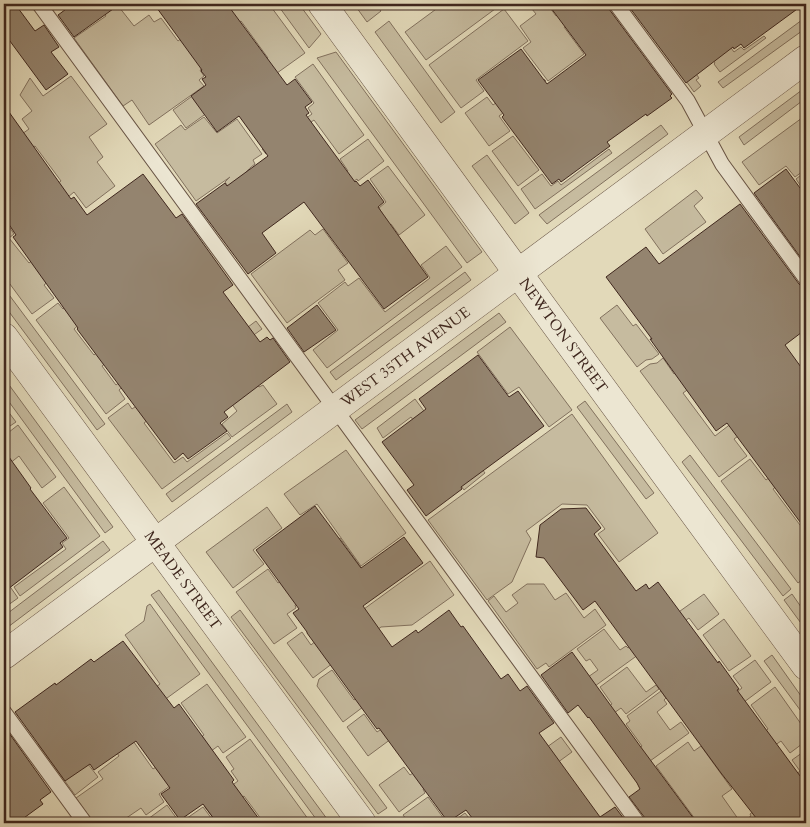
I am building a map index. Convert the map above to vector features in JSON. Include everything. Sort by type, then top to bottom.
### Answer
[{"type":"street","name":"NEWTON STREET","points":[[322,4],[806,666]]},
{"type":"street","name":"WEST 35TH AVENUE","points":[[4,655],[806,59]]},
{"type":"street","name":"MEADE STREET","points":[[4,337],[362,823]]},
{"type":"lane","points":[[39,4],[638,823]]},
{"type":"lane","points":[[616,4],[688,101],[722,164],[806,279]]},
{"type":"lane","points":[[4,712],[85,823]]},
{"type":"shaded area","points":[[97,4],[123,4],[119,7],[134,26],[149,15],[154,22],[161,18],[178,41],[208,19],[208,64],[200,70],[204,76],[199,80],[204,86],[149,125],[132,100],[123,106],[74,38],[106,16]]},
{"type":"shaded area","points":[[228,4],[269,4],[305,53],[231,106],[221,93],[268,58],[241,21],[222,34],[210,17]]},
{"type":"shaded area","points":[[277,4],[299,4],[321,34],[309,48]]},
{"type":"shaded area","points":[[354,4],[376,4],[381,11],[367,22]]},
{"type":"shaded area","points":[[443,4],[491,4],[495,9],[426,60],[405,32]]},
{"type":"shaded area","points":[[539,4],[547,4],[556,16],[573,4],[595,4],[564,27],[584,54],[548,81],[523,48],[531,42],[520,26],[536,14],[532,9]]},
{"type":"shaded area","points":[[504,9],[528,41],[476,80],[484,91],[461,108],[429,65]]},
{"type":"shaded area","points":[[806,17],[806,28],[723,88],[718,82]]},
{"type":"shaded area","points":[[389,21],[455,112],[441,123],[375,32]]},
{"type":"shaded area","points":[[715,26],[734,52],[741,47],[744,50],[764,36],[766,38],[720,72],[707,51],[689,64],[699,78],[696,80],[701,86],[694,92],[655,38]]},
{"type":"shaded area","points":[[336,52],[482,252],[467,263],[317,58]]},
{"type":"shaded area","points":[[313,64],[364,135],[339,154],[314,120],[266,154],[262,149],[312,114],[308,108],[314,103],[295,77]]},
{"type":"shaded area","points":[[71,76],[107,124],[89,137],[103,157],[97,162],[115,186],[86,208],[74,192],[68,197],[9,220],[61,181],[35,146],[32,148],[22,134],[29,129],[22,119],[32,111],[20,95],[30,78],[43,96]]},
{"type":"shaded area","points":[[544,79],[546,81],[499,116],[510,131],[489,146],[465,113],[487,97],[493,105],[497,102],[503,109]]},
{"type":"shaded area","points":[[206,86],[225,100],[186,128],[173,110]]},
{"type":"shaded area","points":[[806,87],[806,98],[744,145],[739,137]]},
{"type":"shaded area","points":[[806,115],[806,169],[795,177],[786,166],[759,185],[742,162]]},
{"type":"shaded area","points":[[204,117],[217,133],[237,119],[262,154],[253,160],[255,164],[245,173],[241,182],[242,206],[225,182],[230,177],[196,201],[155,144],[181,125],[185,130]]},
{"type":"shaded area","points":[[661,125],[668,134],[547,224],[539,215]]},
{"type":"shaded area","points":[[513,136],[539,170],[518,186],[492,151]]},
{"type":"shaded area","points":[[368,139],[384,161],[326,202],[319,192],[348,171],[340,159]]},
{"type":"shaded area","points":[[609,149],[612,153],[535,209],[521,189],[542,174],[551,186],[558,181],[561,185]]},
{"type":"shaded area","points":[[487,155],[529,213],[515,224],[472,166]]},
{"type":"shaded area","points":[[388,166],[425,215],[399,235],[391,224],[345,257],[337,246],[382,213],[379,208],[386,202],[370,179]]},
{"type":"shaded area","points":[[806,171],[806,194],[796,179]]},
{"type":"shaded area","points":[[696,190],[703,198],[694,206],[706,222],[663,254],[645,229]]},
{"type":"shaded area","points":[[4,219],[14,234],[9,238],[29,263],[34,259],[50,280],[44,285],[54,298],[32,314],[4,276]]},
{"type":"shaded area","points":[[323,229],[348,263],[338,270],[345,280],[287,323],[251,274],[310,230],[315,235]]},
{"type":"shaded area","points":[[446,246],[462,267],[327,368],[313,350],[338,330],[318,303],[345,282],[348,286],[359,278],[385,312],[430,278],[421,265]]},
{"type":"shaded area","points":[[465,272],[471,280],[336,380],[330,372]]},
{"type":"shaded area","points":[[4,288],[105,424],[97,430],[4,305]]},
{"type":"shaded area","points":[[58,303],[63,309],[67,306],[81,323],[74,329],[94,355],[100,350],[109,361],[102,366],[116,385],[125,378],[128,382],[119,390],[125,399],[106,414],[36,320]]},
{"type":"shaded area","points":[[617,305],[633,326],[636,324],[659,354],[637,367],[600,318]]},
{"type":"shaded area","points":[[499,313],[506,322],[362,429],[355,420]]},
{"type":"shaded area","points":[[256,321],[262,329],[232,351],[259,387],[263,385],[277,404],[232,437],[222,424],[237,411],[212,378],[236,336]]},
{"type":"shaded area","points":[[510,327],[572,410],[549,427],[519,387],[508,394],[477,352]]},
{"type":"shaded area","points":[[720,340],[693,386],[683,393],[715,436],[749,410],[758,422],[734,439],[747,456],[719,477],[640,371],[663,358],[674,374]]},
{"type":"shaded area","points":[[4,378],[113,527],[105,533],[4,395]]},
{"type":"shaded area","points":[[415,399],[444,438],[453,431],[485,473],[464,490],[411,417],[383,438],[377,428]]},
{"type":"shaded area","points":[[585,401],[654,493],[646,499],[577,407]]},
{"type":"shaded area","points":[[142,402],[153,416],[144,423],[174,463],[183,457],[187,462],[227,433],[231,438],[162,489],[108,418],[128,403],[132,409]]},
{"type":"shaded area","points":[[287,404],[292,412],[172,502],[166,494]]},
{"type":"shaded area","points":[[4,406],[16,422],[4,430]]},
{"type":"shaded area","points":[[572,414],[658,533],[619,562],[598,534],[605,529],[587,505],[562,504],[526,531],[531,539],[512,582],[487,600],[428,520]]},
{"type":"shaded area","points":[[18,425],[56,477],[42,488],[19,456],[4,468],[4,436]]},
{"type":"shaded area","points":[[806,449],[806,465],[773,489],[806,533],[806,577],[798,583],[721,481],[750,459],[766,480]]},
{"type":"shaded area","points":[[346,450],[406,533],[361,566],[317,504],[300,515],[284,494]]},
{"type":"shaded area","points":[[690,455],[791,589],[783,596],[682,462]]},
{"type":"shaded area","points":[[64,487],[100,536],[20,596],[14,587],[66,549],[62,543],[69,538],[43,503]]},
{"type":"shaded area","points":[[267,507],[282,528],[253,550],[264,564],[233,588],[206,552]]},
{"type":"shaded area","points":[[340,538],[378,591],[340,572],[295,605],[296,608],[287,614],[297,628],[274,644],[236,592],[268,569],[278,583]]},
{"type":"shaded area","points":[[103,541],[110,550],[4,630],[4,616]]},
{"type":"shaded area","points":[[430,561],[454,595],[412,625],[381,627],[313,678],[287,643],[302,632],[311,645],[318,639],[320,641]]},
{"type":"shaded area","points":[[4,578],[18,598],[4,608]]},
{"type":"shaded area","points":[[527,584],[544,584],[555,600],[566,593],[584,618],[595,609],[606,625],[549,667],[546,663],[537,669],[488,601],[494,596],[506,612],[518,603],[512,595]]},
{"type":"shaded area","points":[[159,590],[330,823],[319,823],[151,595]]},
{"type":"shaded area","points":[[704,594],[719,614],[698,630],[689,618],[595,686],[588,677],[598,670],[590,659],[586,661],[577,649],[604,629],[620,650],[626,646],[628,648]]},
{"type":"shaded area","points":[[792,594],[806,614],[806,630],[784,600]]},
{"type":"shaded area","points":[[150,604],[200,674],[108,741],[81,755],[98,777],[75,795],[38,744],[112,719],[160,684],[125,635],[144,621],[147,606]]},
{"type":"shaded area","points":[[240,610],[387,808],[378,814],[231,617]]},
{"type":"shaded area","points":[[724,619],[751,656],[729,671],[703,635]]},
{"type":"shaded area","points":[[772,655],[806,703],[806,718],[764,661]]},
{"type":"shaded area","points":[[755,660],[771,682],[740,705],[733,695],[742,688],[733,676]]},
{"type":"shaded area","points":[[627,667],[646,692],[656,685],[659,689],[626,714],[621,708],[596,726],[591,719],[612,704],[600,687]]},
{"type":"shaded area","points":[[332,670],[354,700],[363,693],[367,704],[343,722],[317,686],[319,679]]},
{"type":"shaded area","points":[[207,684],[246,737],[223,753],[218,746],[169,782],[159,767],[204,735],[181,703]]},
{"type":"shaded area","points":[[775,687],[806,731],[806,741],[790,753],[781,741],[771,748],[762,734],[768,729],[751,705]]},
{"type":"shaded area","points":[[661,691],[666,698],[664,700],[667,704],[657,712],[670,730],[681,722],[689,733],[650,761],[626,724],[630,721],[627,716]]},
{"type":"shaded area","points":[[364,714],[377,732],[383,728],[391,739],[368,756],[347,727]]},
{"type":"shaded area","points":[[561,737],[572,752],[513,795],[526,762]]},
{"type":"shaded area","points":[[131,738],[153,769],[156,767],[170,786],[159,794],[164,802],[146,815],[141,808],[119,823],[94,823],[76,798],[103,779],[98,772],[119,756],[115,750]]},
{"type":"shaded area","points":[[250,739],[311,823],[264,823],[244,796],[214,819],[204,806],[238,781],[231,771],[234,769],[226,757]]},
{"type":"shaded area","points":[[688,742],[694,751],[701,746],[732,789],[722,796],[741,823],[698,823],[656,766]]},
{"type":"shaded area","points":[[806,750],[806,786],[757,823],[741,823],[751,816],[750,814],[796,780],[794,776],[800,771],[792,760]]},
{"type":"shaded area","points":[[404,767],[410,775],[416,771],[435,780],[423,789],[425,793],[399,812],[379,785]]},
{"type":"shaded area","points":[[428,797],[447,823],[409,823],[403,815]]},
{"type":"shaded area","points":[[167,805],[180,823],[152,823],[148,819]]},
{"type":"shaded area","points":[[203,807],[215,823],[180,823]]},
{"type":"shaded area","points":[[465,813],[473,823],[451,823]]},
{"type":"building","points":[[4,4],[15,4],[35,31],[44,25],[59,47],[51,52],[68,74],[46,90],[4,33]]},
{"type":"building","points":[[73,4],[120,4],[74,37],[58,15]]},
{"type":"building","points":[[154,4],[227,4],[287,85],[295,79],[312,102],[305,107],[309,113],[306,115],[355,182],[360,186],[368,180],[384,202],[378,207],[428,277],[384,309],[304,202],[262,233],[276,253],[248,274],[196,204],[225,183],[227,186],[268,156],[239,116],[217,132],[191,96],[206,85],[202,79],[206,77]]},
{"type":"building","points":[[548,4],[607,4],[672,94],[670,96],[672,98],[607,142],[610,146],[561,182],[559,179],[552,184],[502,117],[504,115],[478,80],[521,49],[547,84],[586,55]]},
{"type":"building","points":[[627,4],[804,4],[744,48],[741,44],[734,49],[733,47],[686,83]]},
{"type":"building","points":[[4,105],[71,199],[74,197],[87,215],[143,174],[176,218],[182,214],[233,285],[223,292],[260,342],[267,337],[270,340],[273,338],[290,362],[224,412],[228,417],[220,423],[227,431],[188,459],[183,453],[175,460],[77,329],[13,237],[16,235],[4,217]]},
{"type":"building","points":[[786,169],[806,196],[806,265],[754,193]]},
{"type":"building","points":[[740,204],[799,284],[806,288],[806,329],[785,345],[806,374],[806,530],[727,423],[716,431],[606,277],[646,247],[659,264]]},
{"type":"building","points":[[317,305],[336,330],[304,352],[287,328]]},
{"type":"building","points":[[478,355],[509,397],[518,391],[544,426],[461,487],[462,489],[426,516],[407,490],[414,485],[382,442],[426,409],[419,399]]},
{"type":"building","points":[[4,450],[30,489],[67,538],[60,543],[63,547],[4,592]]},
{"type":"building","points":[[315,506],[361,568],[404,537],[423,563],[363,606],[392,647],[416,630],[418,633],[449,610],[461,627],[463,626],[501,679],[508,674],[520,691],[527,686],[554,723],[539,733],[600,817],[615,807],[627,823],[476,823],[466,810],[448,822],[307,633],[293,613],[299,609],[256,550]]},
{"type":"building","points":[[586,508],[601,528],[594,534],[636,591],[646,584],[649,589],[658,582],[718,663],[719,661],[739,689],[737,690],[806,784],[806,823],[760,823],[595,601],[583,610],[544,558],[536,557],[540,525],[561,509]]},
{"type":"building","points":[[123,641],[174,708],[179,704],[234,780],[232,782],[262,823],[217,823],[203,804],[180,820],[161,794],[170,788],[136,741],[94,770],[90,764],[65,781],[15,712],[91,659],[94,662]]},
{"type":"building","points":[[572,652],[697,823],[647,823],[629,797],[640,789],[637,783],[589,717],[578,705],[568,713],[541,675]]},
{"type":"building","points":[[4,726],[51,792],[40,800],[43,804],[17,823],[14,823],[4,809]]}]
